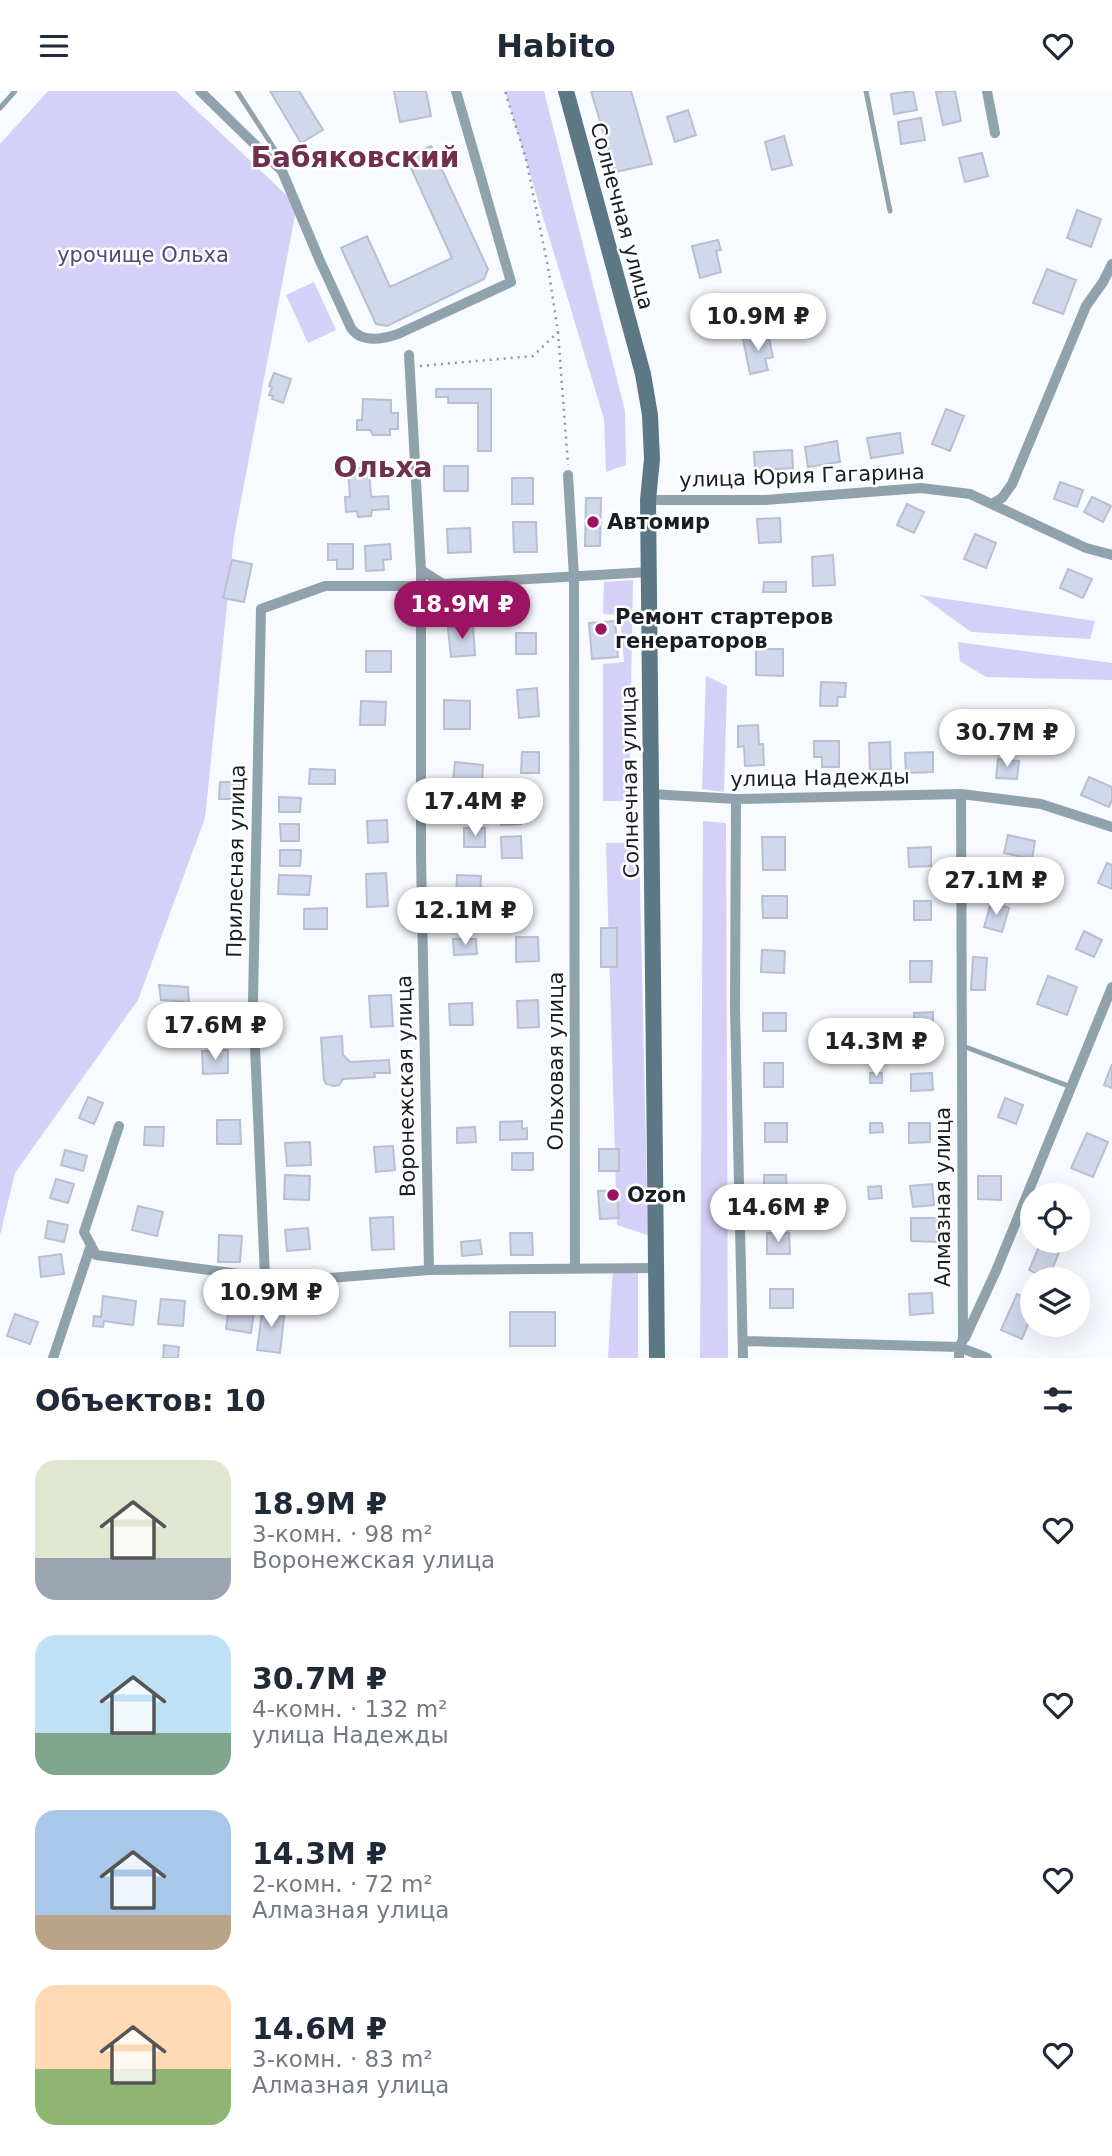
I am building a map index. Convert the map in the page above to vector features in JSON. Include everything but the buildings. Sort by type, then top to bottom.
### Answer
[{"type":"street","points":[[200,91],[282,171],[351,328],[360,337],[388,337],[398,334],[511,282],[456,91]]},
{"type":"street","name":"Солнечная улица","points":[[566,91],[643,374],[650,415],[652,459],[648,500],[657,1358]]},
{"type":"street","points":[[986,91],[995,133]]},
{"type":"street","points":[[992,504],[1002,498],[1012,484],[1081,317],[1111,266]]},
{"type":"street","name":"Воронежская улица","points":[[409,355],[421,570],[421,856],[429,1270]]},
{"type":"street","name":"Ольховая улица","points":[[568,475],[575,577],[575,1269]]},
{"type":"street","name":"улица Юрия Гагарина","points":[[648,500],[765,500],[921,488],[970,495],[1086,548],[1112,555]]},
{"type":"street","points":[[421,570],[443,584],[649,572]]},
{"type":"street","name":"Прилесная улица","points":[[265,1277],[253,1001],[261,609],[325,586],[421,586]]},
{"type":"street","name":"улица Надежды","points":[[651,794],[736,800],[961,794],[1041,804],[1112,827]]},
{"type":"street","name":"Алмазная улица","points":[[960,1348],[961,794]]},
{"type":"street","points":[[736,800],[736,1009],[743,1358]]},
{"type":"street","points":[[960,1348],[996,1271],[1112,988]]},
{"type":"street","points":[[119,1126],[84,1232],[96,1255],[292,1281],[429,1270],[656,1268]]},
{"type":"street","points":[[53,1358],[91,1245]]},
{"type":"street","points":[[744,1341],[960,1348],[987,1358]]},
{"type":"lane","points":[[0,108],[15,91]]},
{"type":"lane","points":[[237,91],[281,159]]},
{"type":"lane","points":[[866,91],[890,211]]},
{"type":"lane","points":[[962,1046],[1071,1087]]},
{"type":"path","points":[[558,333],[568,475]]},
{"type":"green space","name":"урочище Ольха","points":[[48,91],[176,91],[297,205],[234,537],[205,818],[138,1000],[15,1173],[0,1235],[0,144]]},
{"type":"green space","points":[[505,91],[544,91],[625,411],[626,465],[606,472],[604,419]]},
{"type":"green space","points":[[314,282],[336,330],[308,343],[286,295]]},
{"type":"green space","points":[[633,580],[629,801],[603,801],[603,664],[624,662],[620,615],[603,614],[604,582]]},
{"type":"green space","points":[[920,595],[1095,621],[1090,639],[971,632]]},
{"type":"green space","points":[[958,642],[1112,663],[1112,680],[986,677],[960,661]]},
{"type":"green space","points":[[706,676],[727,686],[724,792],[702,789]]},
{"type":"green space","points":[[703,821],[726,823],[728,1358],[700,1358]]},
{"type":"green space","points":[[606,843],[639,843],[648,1235],[617,1225]]},
{"type":"green space","points":[[613,1265],[638,1272],[638,1358],[608,1358]]},
{"type":"place","name":"Автомир","points":[[593,522]]},
{"type":"place","name":"Ремонт стартеров генераторов","points":[[601,629]]},
{"type":"place","name":"Ozon","points":[[613,1195]]},
{"type":"district","name":"Бабяковский","points":[[355,157]]},
{"type":"district","name":"Ольха","points":[[383,467]]}]
